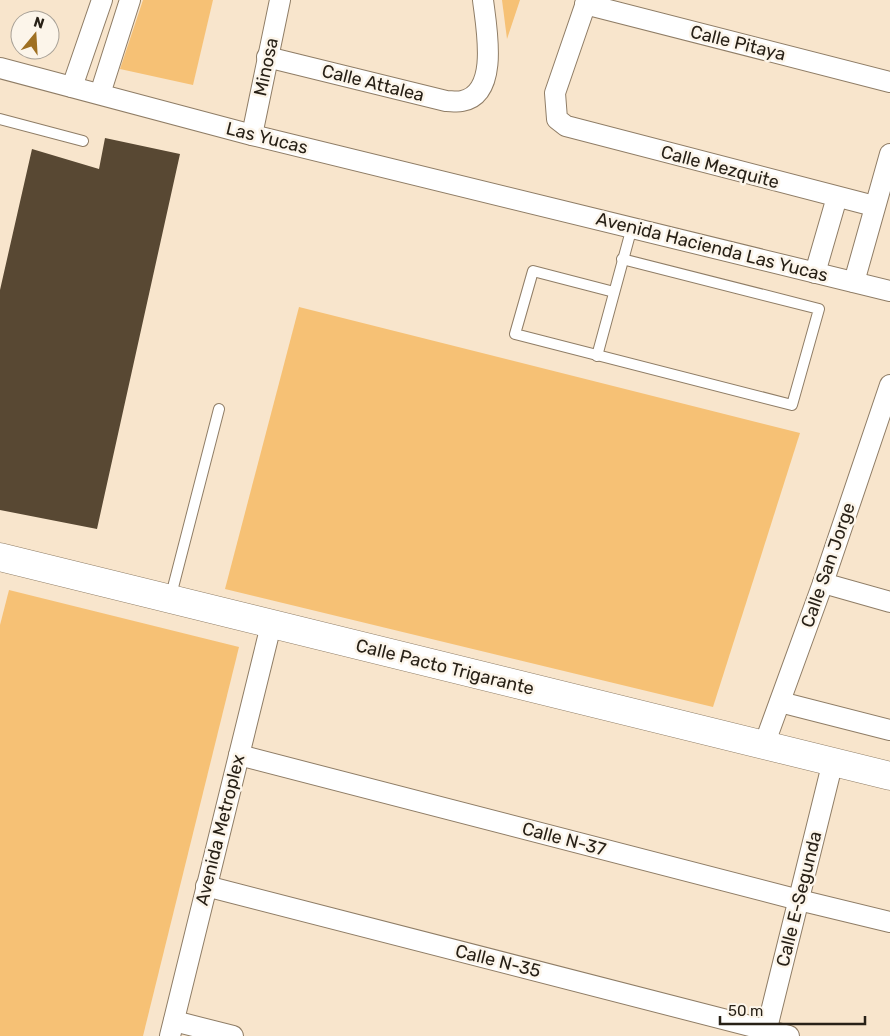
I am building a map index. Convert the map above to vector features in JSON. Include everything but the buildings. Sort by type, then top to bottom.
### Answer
[{"type":"street","points":[[72,87],[102,0]]},
{"type":"street","points":[[100,94],[130,0]]},
{"type":"street","name":"Minosa","points":[[252,135],[280,0]]},
{"type":"street","name":"Calle Attalea","points":[[267,57],[446,101],[463,101],[477,92],[487,72],[489,47],[483,0]]},
{"type":"street","name":"Calle Pitaya","points":[[586,2],[890,82]]},
{"type":"street","name":"Calle Mezquite","points":[[586,2],[556,93],[557,119],[566,126],[874,206]]},
{"type":"street","name":"Las Yucas","points":[[0,68],[252,135],[534,203]]},
{"type":"street","points":[[854,282],[890,154]]},
{"type":"street","points":[[815,273],[837,197]]},
{"type":"street","name":"Avenida Hacienda Las Yucas","points":[[534,203],[890,291]]},
{"type":"street","name":"Calle San Jorge","points":[[764,745],[823,583],[890,385]]},
{"type":"street","name":"Calle Pacto Trigarante","points":[[0,557],[890,776]]},
{"type":"street","points":[[823,583],[890,602]]},
{"type":"street","name":"Avenida Metroplex","points":[[172,1029],[271,625]]},
{"type":"street","points":[[780,702],[890,730]]},
{"type":"street","name":"Calle N-37","points":[[239,754],[890,922]]},
{"type":"street","name":"Calle E-Segunda","points":[[766,1033],[833,761]]},
{"type":"street","name":"Calle N-35","points":[[206,886],[766,1033],[789,1036]]},
{"type":"street","points":[[172,1029],[233,1036]]},
{"type":"lane","points":[[0,119],[83,141]]},
{"type":"lane","points":[[597,356],[632,227]]},
{"type":"lane","points":[[614,292],[533,271],[515,334],[792,405],[819,309],[622,259]]},
{"type":"lane","points":[[169,600],[219,409]]},
{"type":"shaded area","points":[[143,0],[213,0],[193,85],[120,69]]},
{"type":"shaded area","points":[[502,0],[520,0],[507,39]]},
{"type":"shaded area","points":[[299,307],[800,433],[713,707],[225,589]]},
{"type":"shaded area","points":[[9,590],[239,647],[143,1036],[0,1036],[0,625]]}]
